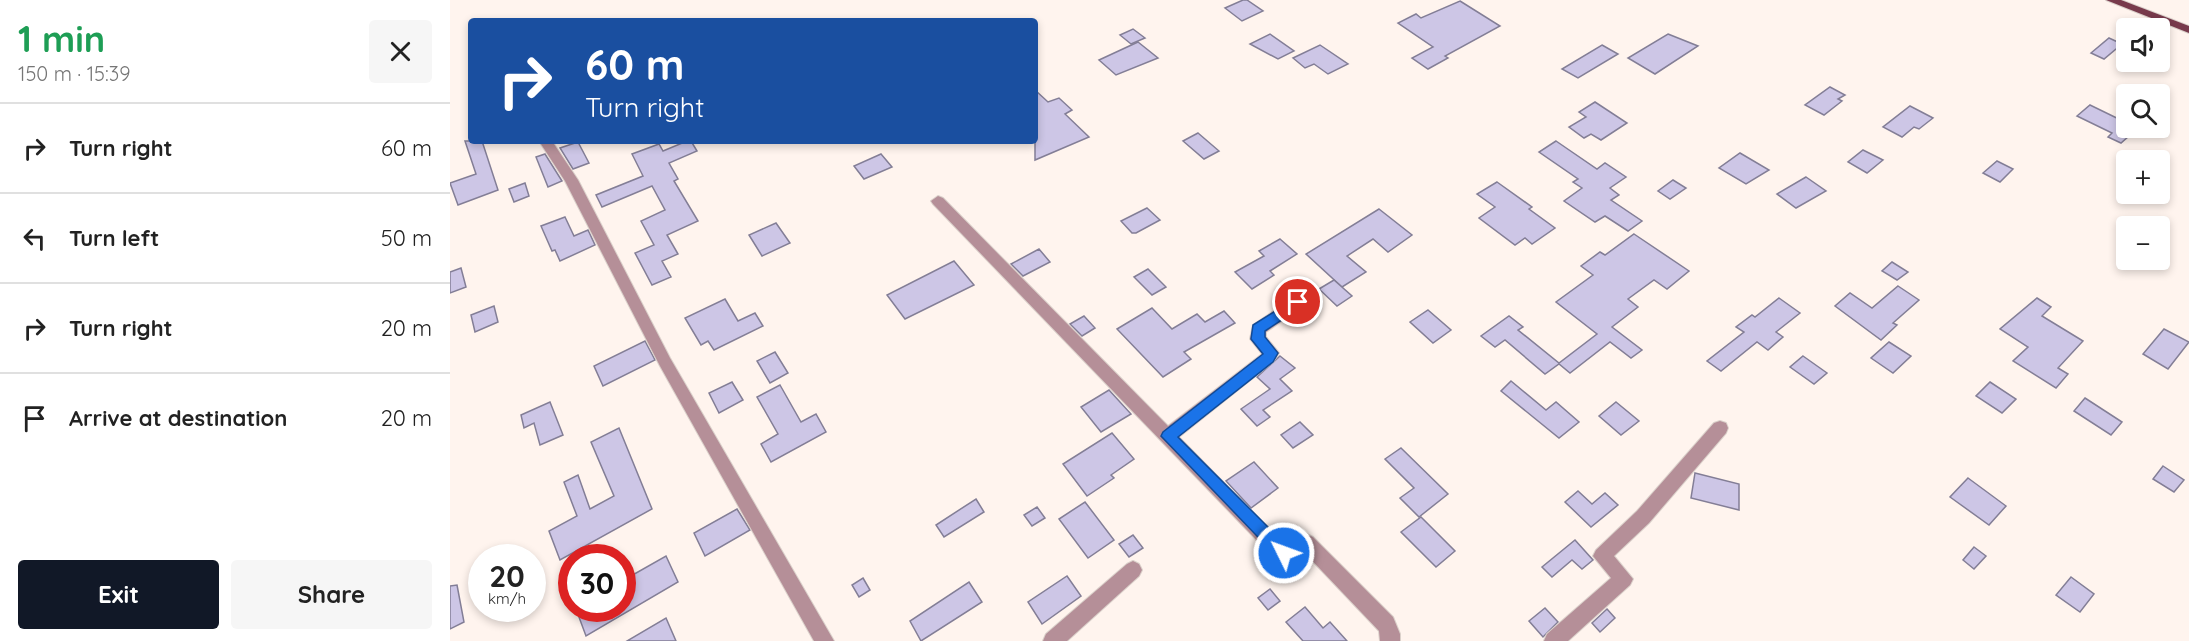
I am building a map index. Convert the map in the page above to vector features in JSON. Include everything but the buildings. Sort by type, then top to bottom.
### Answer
[{"type":"main road","points":[[2111,0],[2189,30]]},
{"type":"street","points":[[547,144],[571,180],[665,362],[824,641]]},
{"type":"street","points":[[938,201],[1278,549],[1284,553],[1302,540],[1307,543],[1386,624],[1391,634],[1390,641]]},
{"type":"street","points":[[1168,436],[1268,358],[1271,353],[1258,339],[1258,329],[1298,302]]},
{"type":"street","points":[[1554,641],[1624,579],[1602,556],[1643,517],[1720,428]]},
{"type":"street","points":[[1053,641],[1133,570]]},
{"type":"route","points":[[1284,553],[1168,436],[1268,358],[1271,353],[1258,339],[1256,333],[1258,329],[1298,302]]}]
